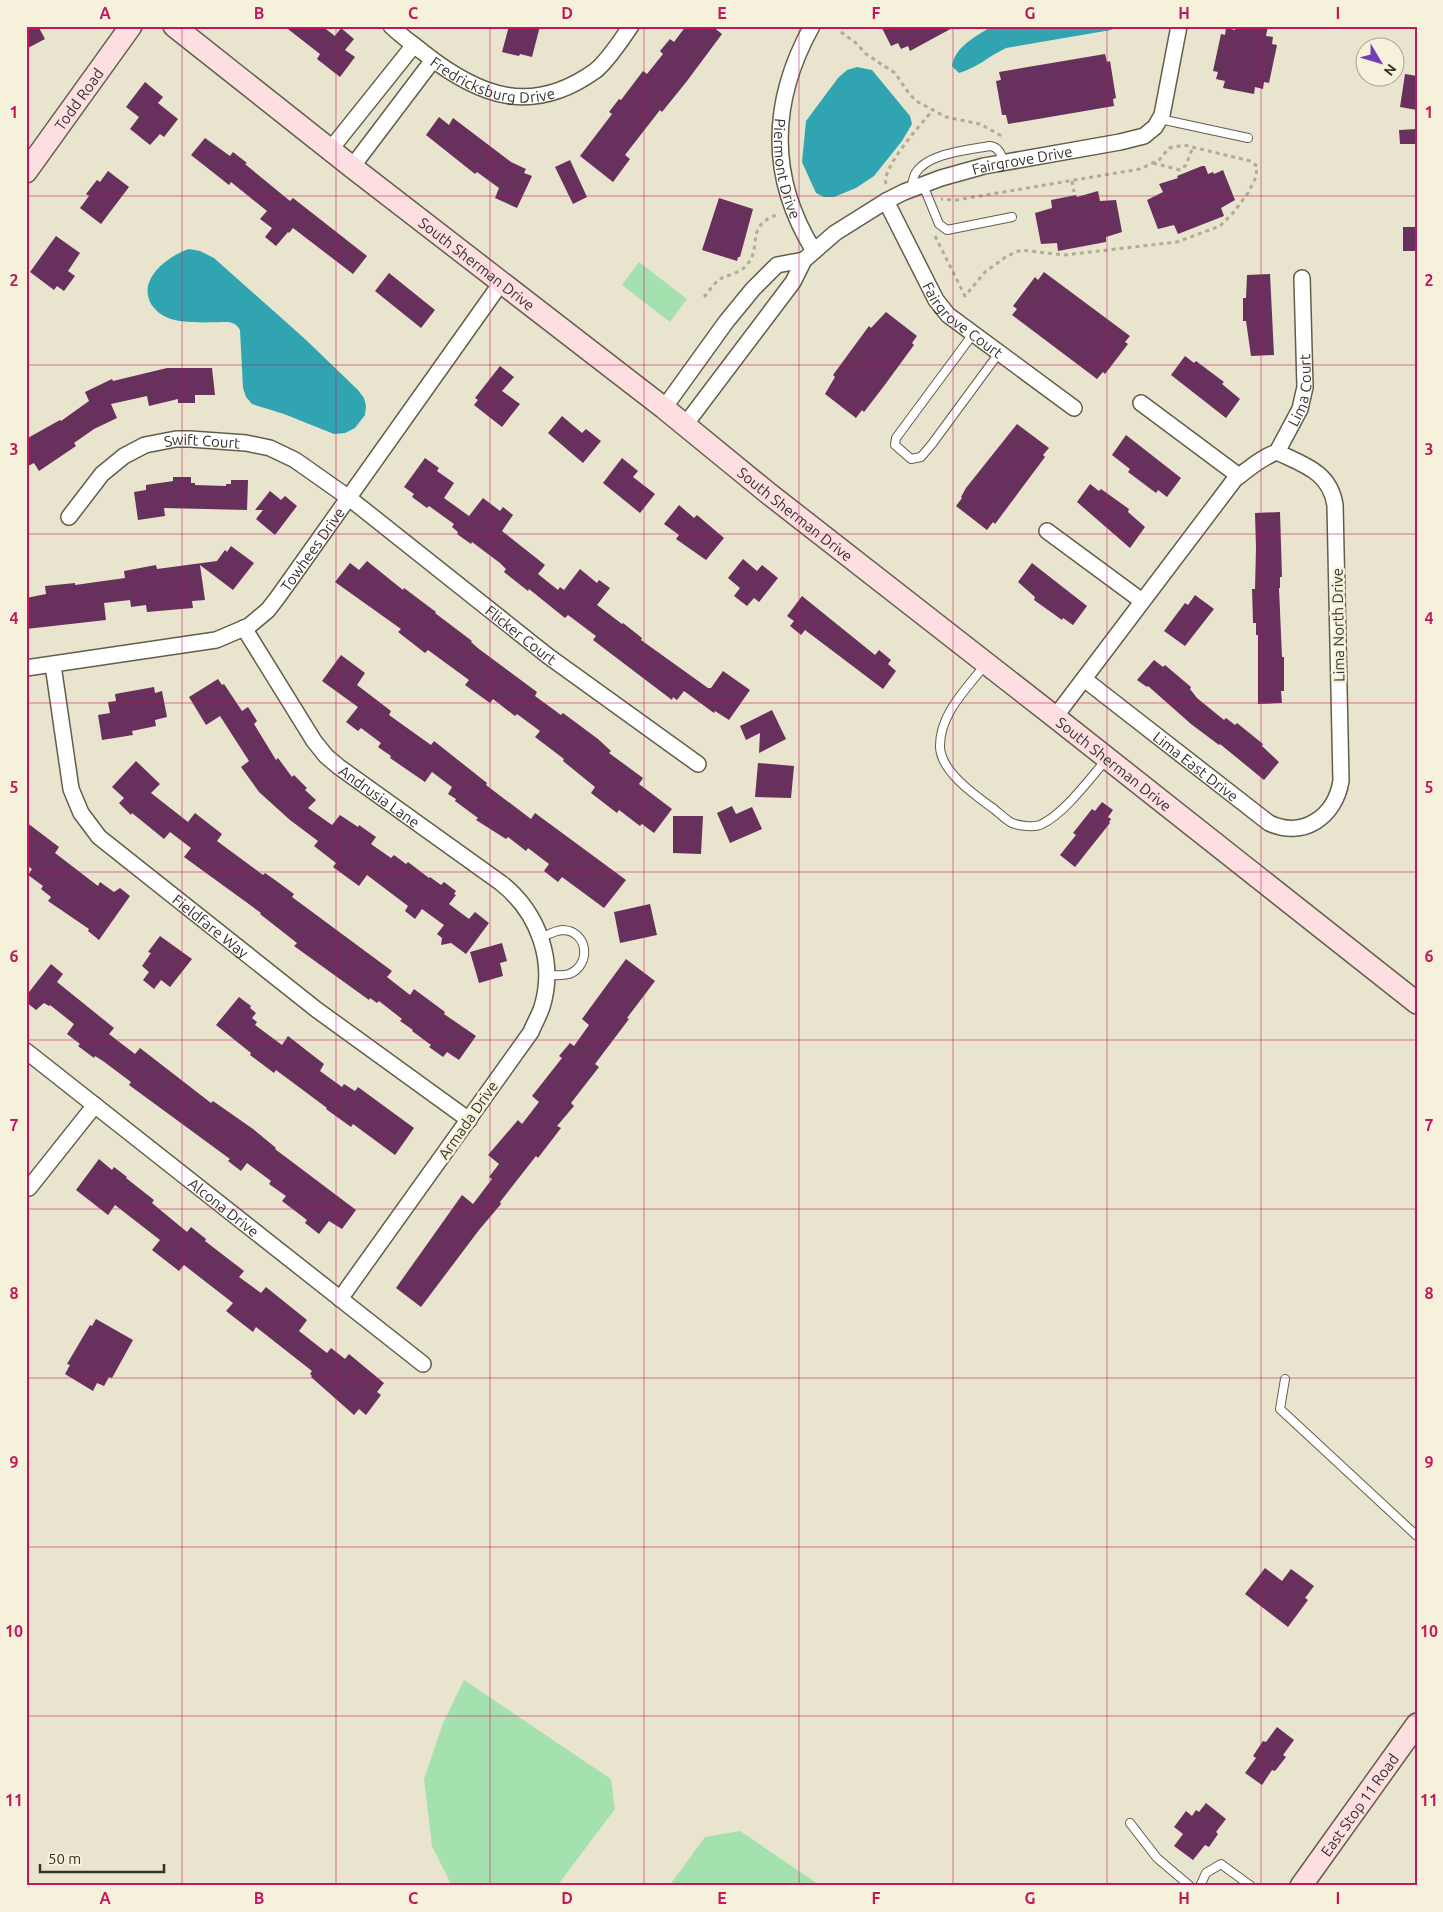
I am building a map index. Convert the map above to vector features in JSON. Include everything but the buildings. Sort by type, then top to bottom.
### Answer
[{"type":"street","name":"Todd Road","points":[[26,172],[131,26]]},
{"type":"street","name":"South Sherman Drive","points":[[174,26],[330,150],[664,408],[768,493],[1417,1003]]},
{"type":"street","points":[[391,26],[433,60]]},
{"type":"street","name":"Fredricksburg Drive","points":[[352,167],[433,60],[470,84],[491,93],[521,97],[538,96],[572,85],[595,71],[631,26]]},
{"type":"street","name":"Piermont Drive","points":[[809,255],[804,234],[792,210],[781,167],[779,140],[783,103],[793,71],[812,26]]},
{"type":"street","points":[[1160,120],[1166,99],[1179,26]]},
{"type":"street","points":[[330,150],[414,45]]},
{"type":"street","name":"Fairgrove Drive","points":[[685,425],[793,282],[809,255],[887,194],[921,191],[960,172],[1144,136],[1160,120]]},
{"type":"street","name":"Fairgrove Court","points":[[887,194],[936,300],[948,314],[1074,408]]},
{"type":"street","points":[[664,408],[726,322],[753,289],[777,265],[809,255]]},
{"type":"street","name":"Lima Court","points":[[1277,452],[1300,410],[1305,387],[1302,278]]},
{"type":"street","name":"Towhees Drive","points":[[26,668],[207,643],[221,639],[244,628],[268,610],[502,283]]},
{"type":"street","points":[[1141,403],[1239,476]]},
{"type":"street","name":"Swift Court","points":[[69,517],[102,474],[117,461],[145,446],[176,439],[246,443],[270,448],[295,460],[349,498]]},
{"type":"street","points":[[1055,717],[1230,486],[1247,468],[1268,455],[1277,452]]},
{"type":"street","name":"Lima North Drive","points":[[1277,452],[1311,469],[1323,478],[1329,486],[1335,506],[1341,781],[1340,791],[1333,806],[1327,814],[1318,820]]},
{"type":"street","name":"Flicker Court","points":[[349,498],[548,656],[698,764]]},
{"type":"street","points":[[1047,531],[1142,601]]},
{"type":"street","name":"Andrusia Lane","points":[[244,628],[314,742],[326,756],[506,886],[527,910],[541,938],[546,959],[546,975]]},
{"type":"street","name":"Fieldfare Way","points":[[53,665],[71,789],[81,813],[99,837],[317,1010],[469,1120]]},
{"type":"street","name":"Lima East Drive","points":[[1084,679],[1263,820],[1274,826],[1300,828],[1318,820]]},
{"type":"street","name":"Armada Drive","points":[[340,1299],[531,1032],[542,1006],[546,975]]},
{"type":"street","name":"Alcona Drive","points":[[26,1051],[423,1364]]},
{"type":"street","points":[[29,1188],[95,1105]]},
{"type":"street","name":"East Stop 11 Road","points":[[1301,1886],[1417,1724]]},
{"type":"lane","points":[[1160,120],[1248,138]]},
{"type":"lane","points":[[1004,163],[1000,152],[994,146],[990,146],[934,158],[919,169],[914,176],[939,224],[947,230],[1012,217]]},
{"type":"lane","points":[[973,334],[896,438],[894,445],[897,449],[911,459],[921,456],[932,444],[999,353]]},
{"type":"lane","points":[[986,663],[954,704],[943,727],[940,748],[944,760],[955,777],[967,790],[1012,822],[1024,825],[1041,825],[1060,811],[1107,758]]},
{"type":"lane","points":[[541,938],[561,930],[572,933],[582,942],[584,953],[583,962],[572,973],[546,975]]},
{"type":"lane","points":[[1285,1379],[1280,1409],[1417,1536]]},
{"type":"lane","points":[[1130,1823],[1157,1858],[1190,1886]]},
{"type":"lane","points":[[1200,1886],[1206,1873],[1221,1864],[1251,1886]]},
{"type":"path","points":[[841,32],[856,43],[866,54],[896,73],[910,95],[918,102],[958,120],[980,124],[1000,135],[994,146]]},
{"type":"path","points":[[887,194],[885,178],[890,167],[933,110]]},
{"type":"path","points":[[921,191],[956,200],[1140,169],[1159,160],[1169,148],[1184,145],[1250,161],[1257,166],[1256,177],[1248,193],[1233,213],[1220,226],[1177,242],[1064,254],[1021,250],[1006,256],[985,272],[965,296],[932,231]]},
{"type":"path","points":[[1152,163],[1180,170],[1186,165],[1193,147]]},
{"type":"path","points":[[1072,180],[1074,192]]},
{"type":"path","points":[[704,297],[718,280],[738,272],[746,266],[752,256],[758,228],[767,218],[792,210]]},
{"type":"green space","points":[[639,262],[687,299],[670,322],[622,285]]},
{"type":"green space","points":[[464,1680],[611,1779],[615,1809],[557,1886],[452,1886],[432,1846],[424,1779],[443,1723]]},
{"type":"green space","points":[[740,1831],[821,1886],[669,1886],[705,1837]]},
{"type":"water","points":[[992,26],[1117,26],[1111,30],[1006,48],[972,68],[959,73],[952,66],[957,53],[968,42]]},
{"type":"water","points":[[857,67],[872,70],[910,116],[912,124],[902,141],[874,176],[856,188],[834,197],[824,197],[816,193],[802,162],[806,121],[838,78],[847,70]]},
{"type":"water","points":[[189,249],[200,251],[214,258],[305,339],[358,390],[364,398],[366,406],[365,415],[355,428],[345,433],[334,434],[284,414],[252,404],[246,397],[243,388],[240,330],[237,326],[229,322],[178,321],[164,316],[154,308],[148,293],[148,285],[152,277],[172,257]]}]
